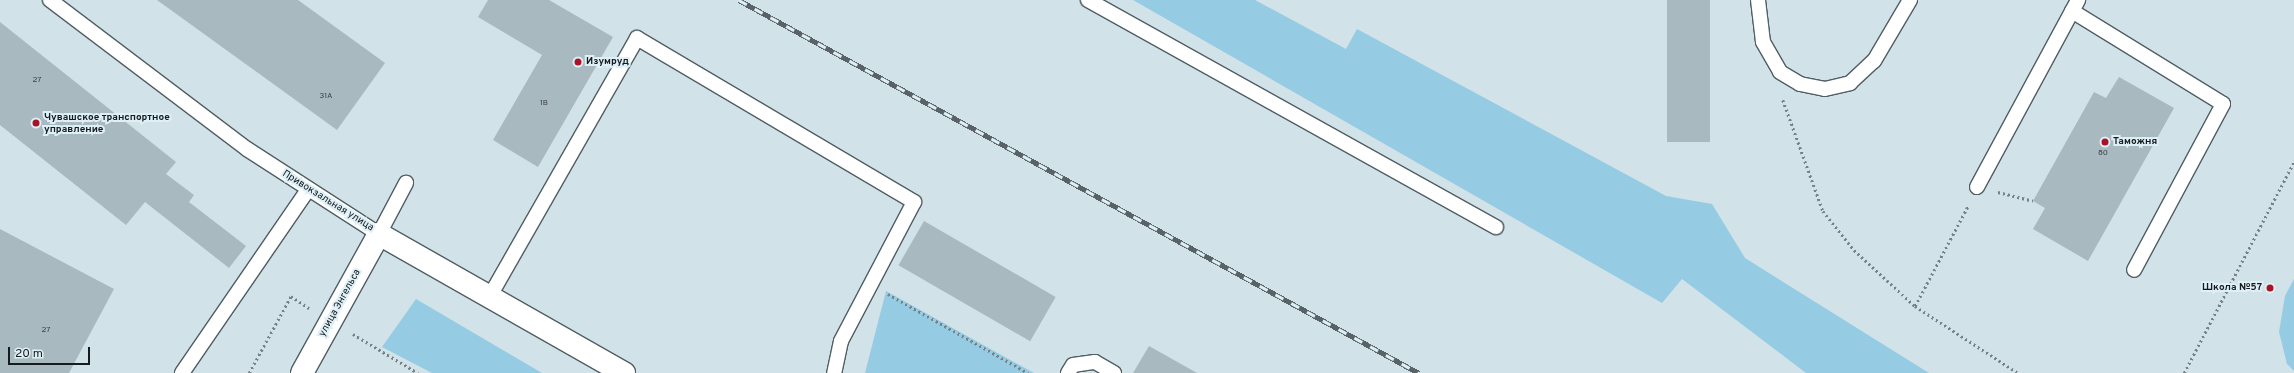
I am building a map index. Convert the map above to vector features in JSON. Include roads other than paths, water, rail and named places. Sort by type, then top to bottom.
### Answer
[{"type":"street","name":"Привокзальная улица","points":[[379,234],[624,373]]},
{"type":"street","name":"улица Энгельса","points":[[302,373],[379,234]]},
{"type":"lane","name":"Привокзальная улица","points":[[50,0],[247,149],[308,190],[379,234]]},
{"type":"lane","points":[[1088,0],[1496,227]]},
{"type":"lane","points":[[1758,0],[1763,42],[1780,72],[1800,84],[1825,89],[1850,82],[1874,61],[1910,0]]},
{"type":"lane","points":[[1977,187],[2075,5],[2223,104],[2134,270]]},
{"type":"lane","points":[[490,296],[637,38],[914,202],[840,340],[834,373]]},
{"type":"lane","points":[[379,234],[406,183]]},
{"type":"lane","points":[[182,373],[308,190]]},
{"type":"lane","points":[[1068,373],[1073,365],[1095,362],[1114,373]]},
{"type":"railway","points":[[739,0],[1419,373]]},
{"type":"place","name":"Изумруд","points":[[578,62]]},
{"type":"place","name":"Чувашское транспортное управление","points":[[36,123]]},
{"type":"place","name":"Таможня","points":[[2105,142]]},
{"type":"place","name":"Школа №57","points":[[2270,288]]}]
